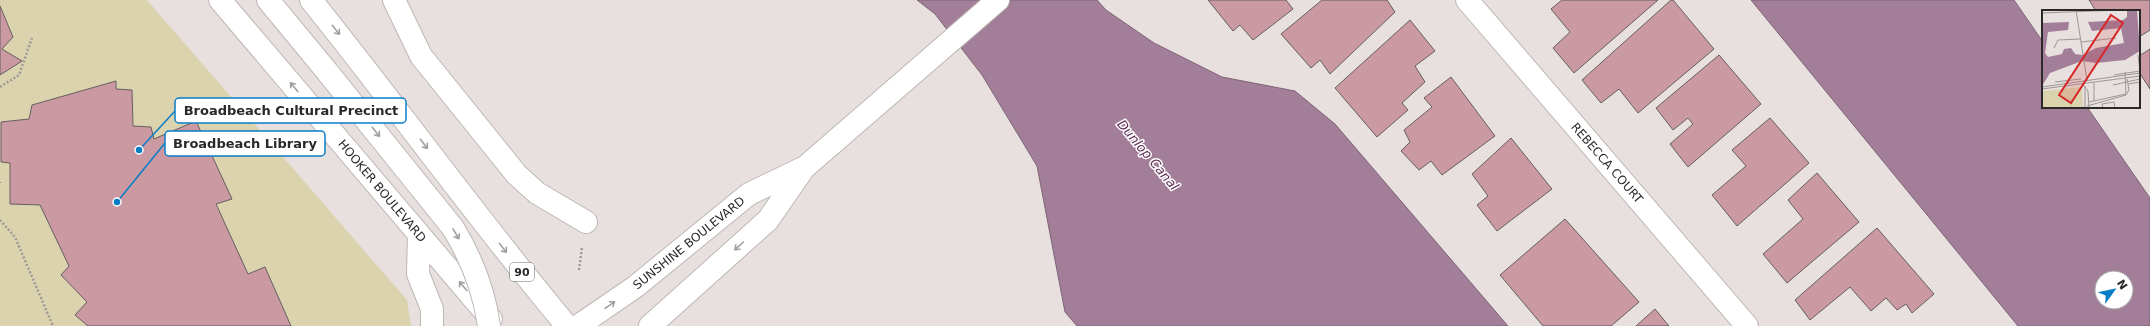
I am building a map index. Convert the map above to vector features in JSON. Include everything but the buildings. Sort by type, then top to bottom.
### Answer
[{"type":"street","name":"HOOKER BOULEVARD","points":[[220,0],[497,326]]},
{"type":"street","points":[[268,0],[453,228],[466,251],[486,301],[489,326]]},
{"type":"street","name":"90","points":[[311,0],[367,69],[521,270],[567,326]]},
{"type":"street","points":[[394,0],[421,56],[517,175],[537,193],[586,222]]},
{"type":"street","name":"SUNSHINE BOULEVARD","points":[[650,326],[768,220],[804,168],[998,0]]},
{"type":"street","name":"REBECCA COURT","points":[[1467,0],[1747,326]]},
{"type":"street","name":"SUNSHINE BOULEVARD","points":[[578,326],[635,286],[749,194],[804,168]]},
{"type":"street","points":[[419,234],[418,274],[432,309],[432,326]]},
{"type":"path","points":[[0,87],[19,75],[32,38]]},
{"type":"path","points":[[0,220],[15,236],[53,326]]},
{"type":"shaded area","points":[[0,0],[147,0],[407,300],[411,326],[0,326]]},
{"type":"water","name":"Dunlop Canal","points":[[917,0],[1097,0],[1106,10],[1154,43],[1222,77],[1295,91],[1335,124],[1508,326],[1077,326],[1065,312],[1037,166],[982,75],[935,14]]},
{"type":"water","points":[[1751,0],[2014,0],[2042,41],[2042,108],[2088,108],[2150,198],[2150,326],[2018,326]]},
{"type":"place","name":"Broadbeach Cultural Precinct","points":[[139,150]]},
{"type":"place","name":"Broadbeach Library","points":[[117,202]]}]
